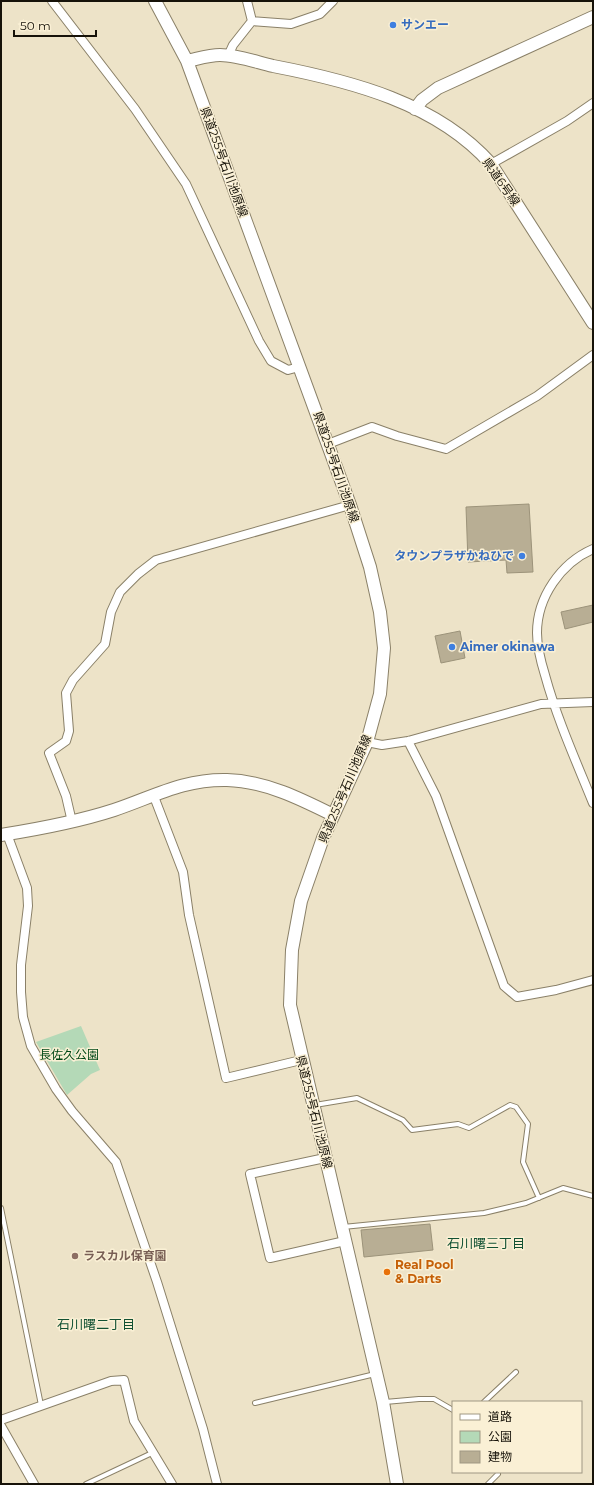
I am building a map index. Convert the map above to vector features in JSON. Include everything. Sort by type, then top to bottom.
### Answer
[{"type":"main road","name":"県道255号石川池原線","points":[[155,1],[187,61],[300,367],[350,505],[370,567],[380,612],[384,648],[380,694],[367,742],[333,815],[301,901],[292,950],[290,1005],[312,1106],[383,1402],[397,1484]]},
{"type":"main road","points":[[415,109],[422,100],[438,88],[593,16]]},
{"type":"main road","name":"県道6号線","points":[[187,61],[219,55],[296,70],[366,89],[415,109],[457,133],[491,164],[593,322]]},
{"type":"main road","points":[[4,835],[72,822],[115,810],[153,794],[182,785],[227,780],[265,786],[305,801],[333,815]]},
{"type":"street","points":[[52,1],[135,109],[186,184],[259,341],[271,361],[288,370],[300,367]]},
{"type":"street","points":[[247,1],[252,21]]},
{"type":"street","points":[[252,21],[291,24],[320,14],[333,1]]},
{"type":"street","points":[[228,56],[233,45],[252,21]]},
{"type":"street","points":[[491,164],[567,121],[593,103]]},
{"type":"street","points":[[328,444],[372,427],[397,436],[446,449],[537,396],[593,355]]},
{"type":"street","points":[[72,822],[66,796],[49,753],[66,741],[69,732],[66,693],[73,680],[105,644],[111,612],[120,592],[138,574],[156,560],[350,505]]},
{"type":"street","points":[[593,549],[583,553],[565,568],[551,584],[540,612],[537,633],[541,659],[553,703],[593,803]]},
{"type":"street","points":[[367,742],[382,745],[408,741],[541,704],[593,702]]},
{"type":"street","points":[[408,741],[436,796],[504,986],[517,997],[556,990],[593,980]]},
{"type":"street","points":[[153,794],[183,872],[189,915],[226,1078],[302,1060]]},
{"type":"street","points":[[4,835],[27,888],[28,906],[21,965],[21,992],[24,1017],[31,1046],[56,1089],[72,1111],[116,1162],[157,1282],[201,1422],[217,1484]]},
{"type":"street","points":[[325,1158],[250,1174],[270,1258],[345,1241]]},
{"type":"street","points":[[1,1420],[111,1381],[124,1380],[134,1421],[172,1484]]},
{"type":"street","points":[[1,1426],[34,1484]]},
{"type":"lane","points":[[312,1106],[357,1098],[402,1120],[412,1130],[458,1124],[469,1128],[510,1104],[516,1107],[528,1124],[523,1162],[539,1198]]},
{"type":"lane","points":[[342,1227],[484,1213],[526,1203],[563,1188],[593,1196]]},
{"type":"lane","points":[[1,1208],[41,1405]]},
{"type":"lane","points":[[485,1401],[516,1372]]},
{"type":"lane","points":[[255,1403],[376,1374]]},
{"type":"lane","points":[[383,1402],[419,1398],[434,1400],[452,1409]]},
{"type":"lane","points":[[86,1484],[152,1453]]},
{"type":"lane","points":[[488,1484],[498,1474]]},
{"type":"green space","name":"長佐久公園","points":[[81,1026],[100,1070],[91,1074],[67,1095],[36,1042]]},
{"type":"building","points":[[529,504],[533,572],[507,573],[506,560],[468,562],[466,507]]},
{"type":"building","points":[[593,605],[593,622],[565,629],[561,612]]},
{"type":"building","points":[[460,631],[465,658],[441,663],[435,636]]},
{"type":"building","points":[[430,1224],[433,1250],[364,1257],[361,1230]]},
{"type":"place","name":"サンエー","points":[[393,25]]},
{"type":"place","name":"タウンプラザかねひで","points":[[522,556]]},
{"type":"place","name":"Aimer okinawa","points":[[452,647]]},
{"type":"place","name":"ラスカル保育園","points":[[75,1256]]},
{"type":"place","name":"Real Pool & Darts","points":[[387,1272]]},
{"type":"district","name":"石川曙三丁目","points":[[486,1243]]},
{"type":"district","name":"石川曙二丁目","points":[[96,1324]]}]
